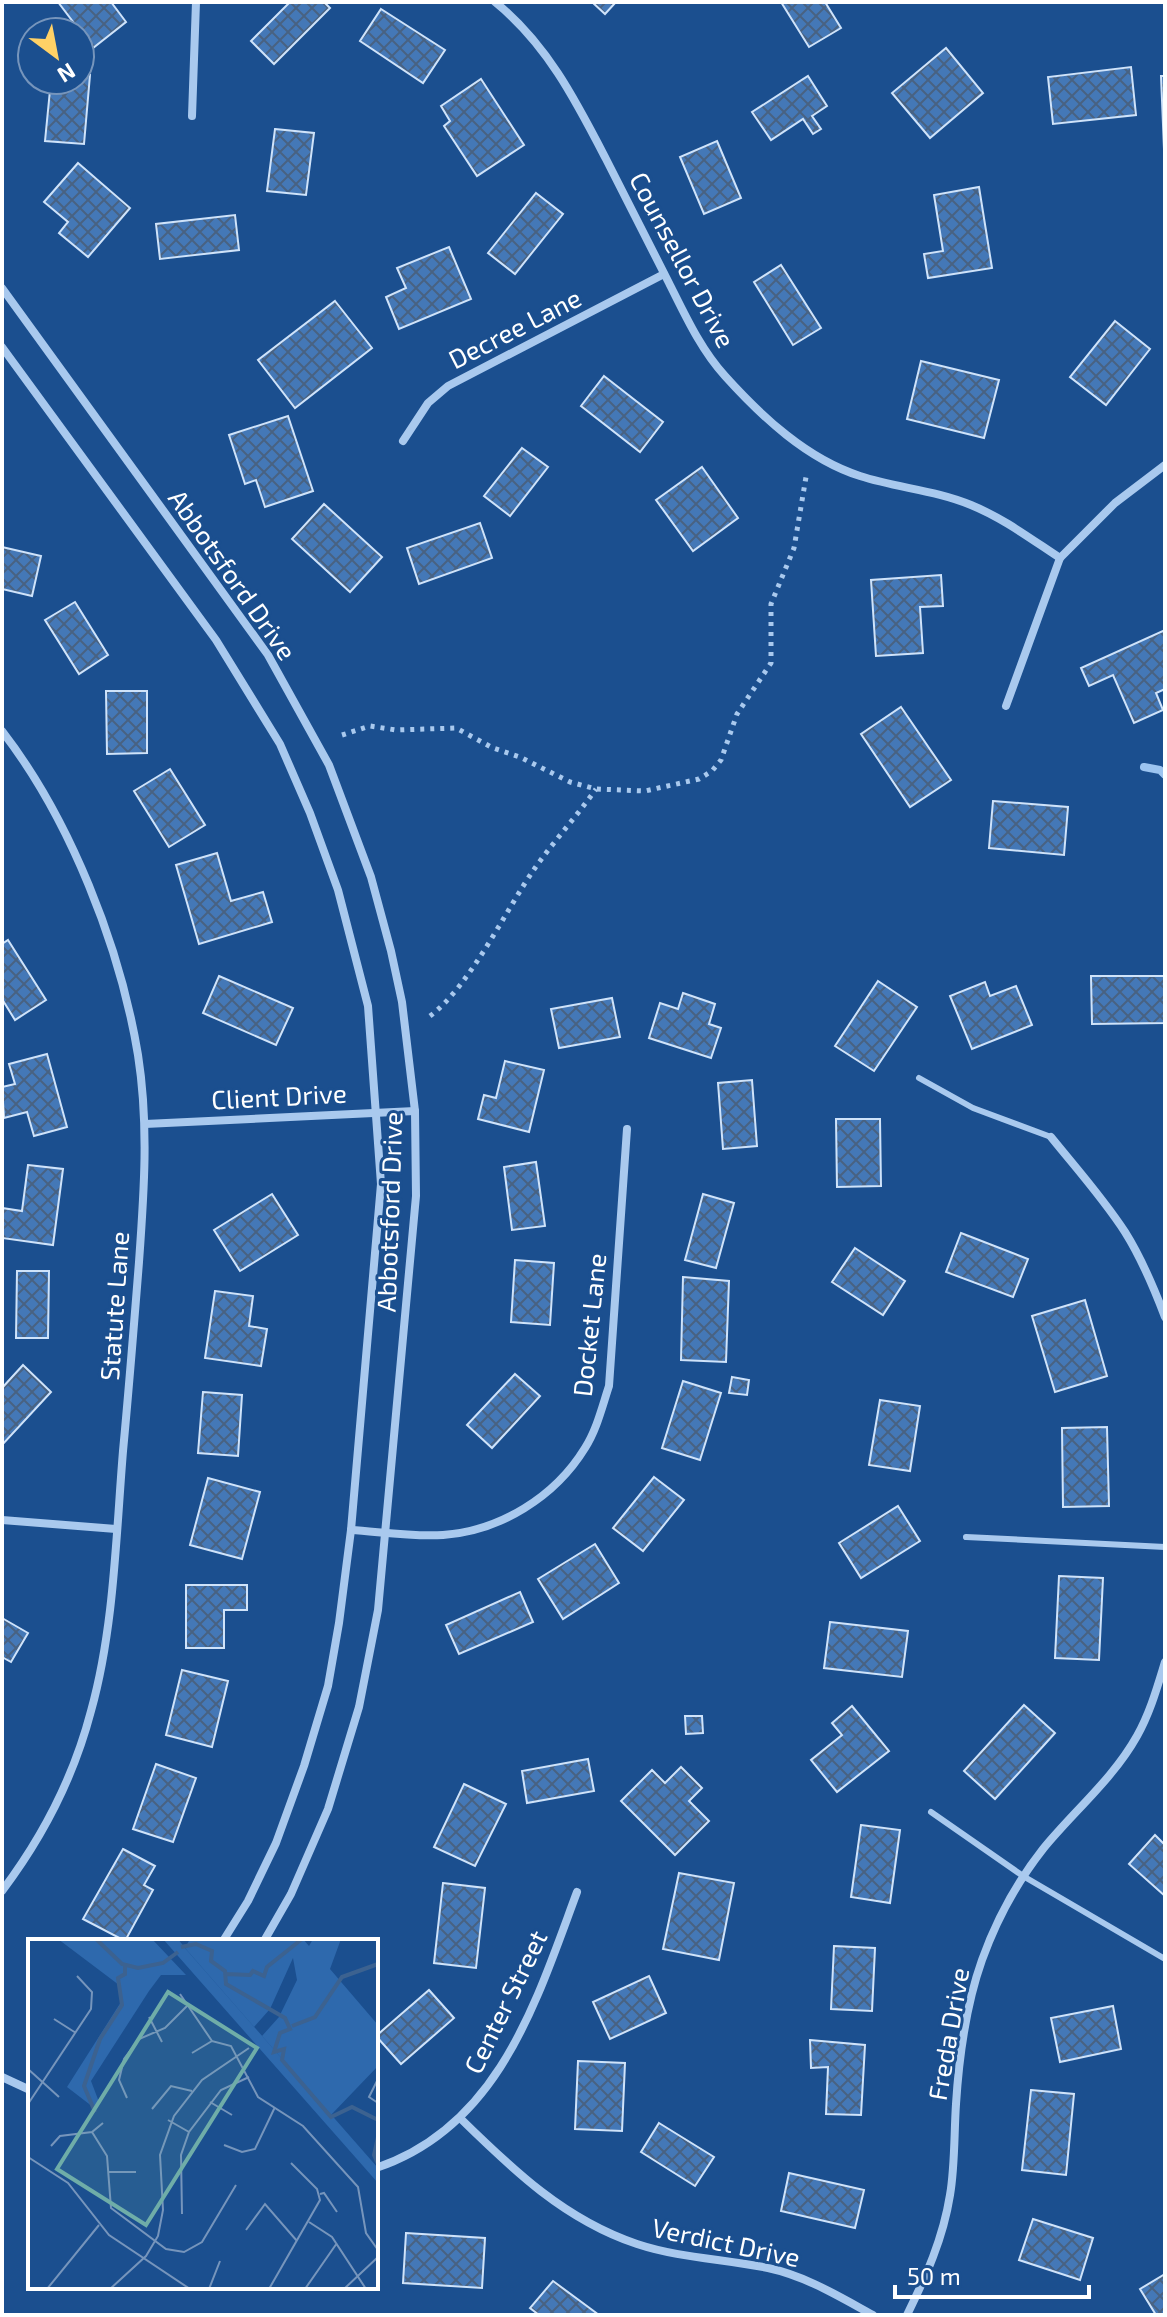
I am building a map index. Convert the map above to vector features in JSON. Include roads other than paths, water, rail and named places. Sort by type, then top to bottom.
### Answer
[{"type":"street","points":[[192,116],[196,2]]},
{"type":"street","name":"Counsellor Drive","points":[[495,2],[539,46],[568,86],[695,334],[722,373],[770,422],[836,465],[858,475],[939,494],[973,506],[1007,523],[1060,558]]},
{"type":"street","name":"Decree Lane","points":[[403,441],[428,403],[448,386],[664,274]]},
{"type":"street","name":"Abbotsford Drive","points":[[2,288],[268,655],[329,765],[371,877],[402,1002],[415,1111],[416,1196],[378,1610],[359,1707],[328,1809],[291,1894],[265,1939]]},
{"type":"street","name":"Abbotsford Drive","points":[[2,347],[216,640],[280,744],[310,813],[338,890],[368,1006],[381,1184],[351,1530],[339,1623],[328,1686],[304,1766],[276,1843],[248,1901],[224,1939]]},
{"type":"street","points":[[1006,706],[1060,558],[1115,503],[1165,465]]},
{"type":"street","name":"Statute Lane","points":[[2,731],[44,796],[79,864],[105,928],[124,991],[138,1056],[145,1124],[144,1200],[104,1653],[91,1712],[72,1768],[47,1821],[2,1891]]},
{"type":"street","name":"Client Drive","points":[[145,1124],[415,1111]]},
{"type":"street","name":"Docket Lane","points":[[351,1530],[443,1535],[477,1529],[509,1517],[540,1498],[565,1475],[584,1449],[598,1421],[609,1386],[627,1129]]},
{"type":"street","points":[[1051,1137],[1126,1234],[1149,1275],[1165,1317]]},
{"type":"street","points":[[2,1520],[116,1529]]},
{"type":"street","name":"Freda Drive","points":[[907,2315],[942,2234],[951,2193],[956,2099],[969,2005],[981,1961],[999,1919],[1023,1876],[1109,1776],[1136,1738],[1152,1704],[1165,1662]]},
{"type":"street","name":"Center Street","points":[[378,2167],[430,2143],[485,2093],[506,2061],[549,1967],[577,1892]]},
{"type":"street","points":[[2,2077],[28,2089]]},
{"type":"street","name":"Verdict Drive","points":[[460,2118],[539,2191],[590,2224],[636,2244],[676,2254],[772,2269],[817,2285],[873,2315]]},
{"type":"lane","points":[[919,1078],[987,1115],[1051,1137]]},
{"type":"lane","points":[[966,1537],[1165,1547]]},
{"type":"lane","points":[[931,1812],[1023,1876],[1165,1959]]},
{"type":"waterway","points":[[1144,767],[1160,770],[1165,775]]}]
